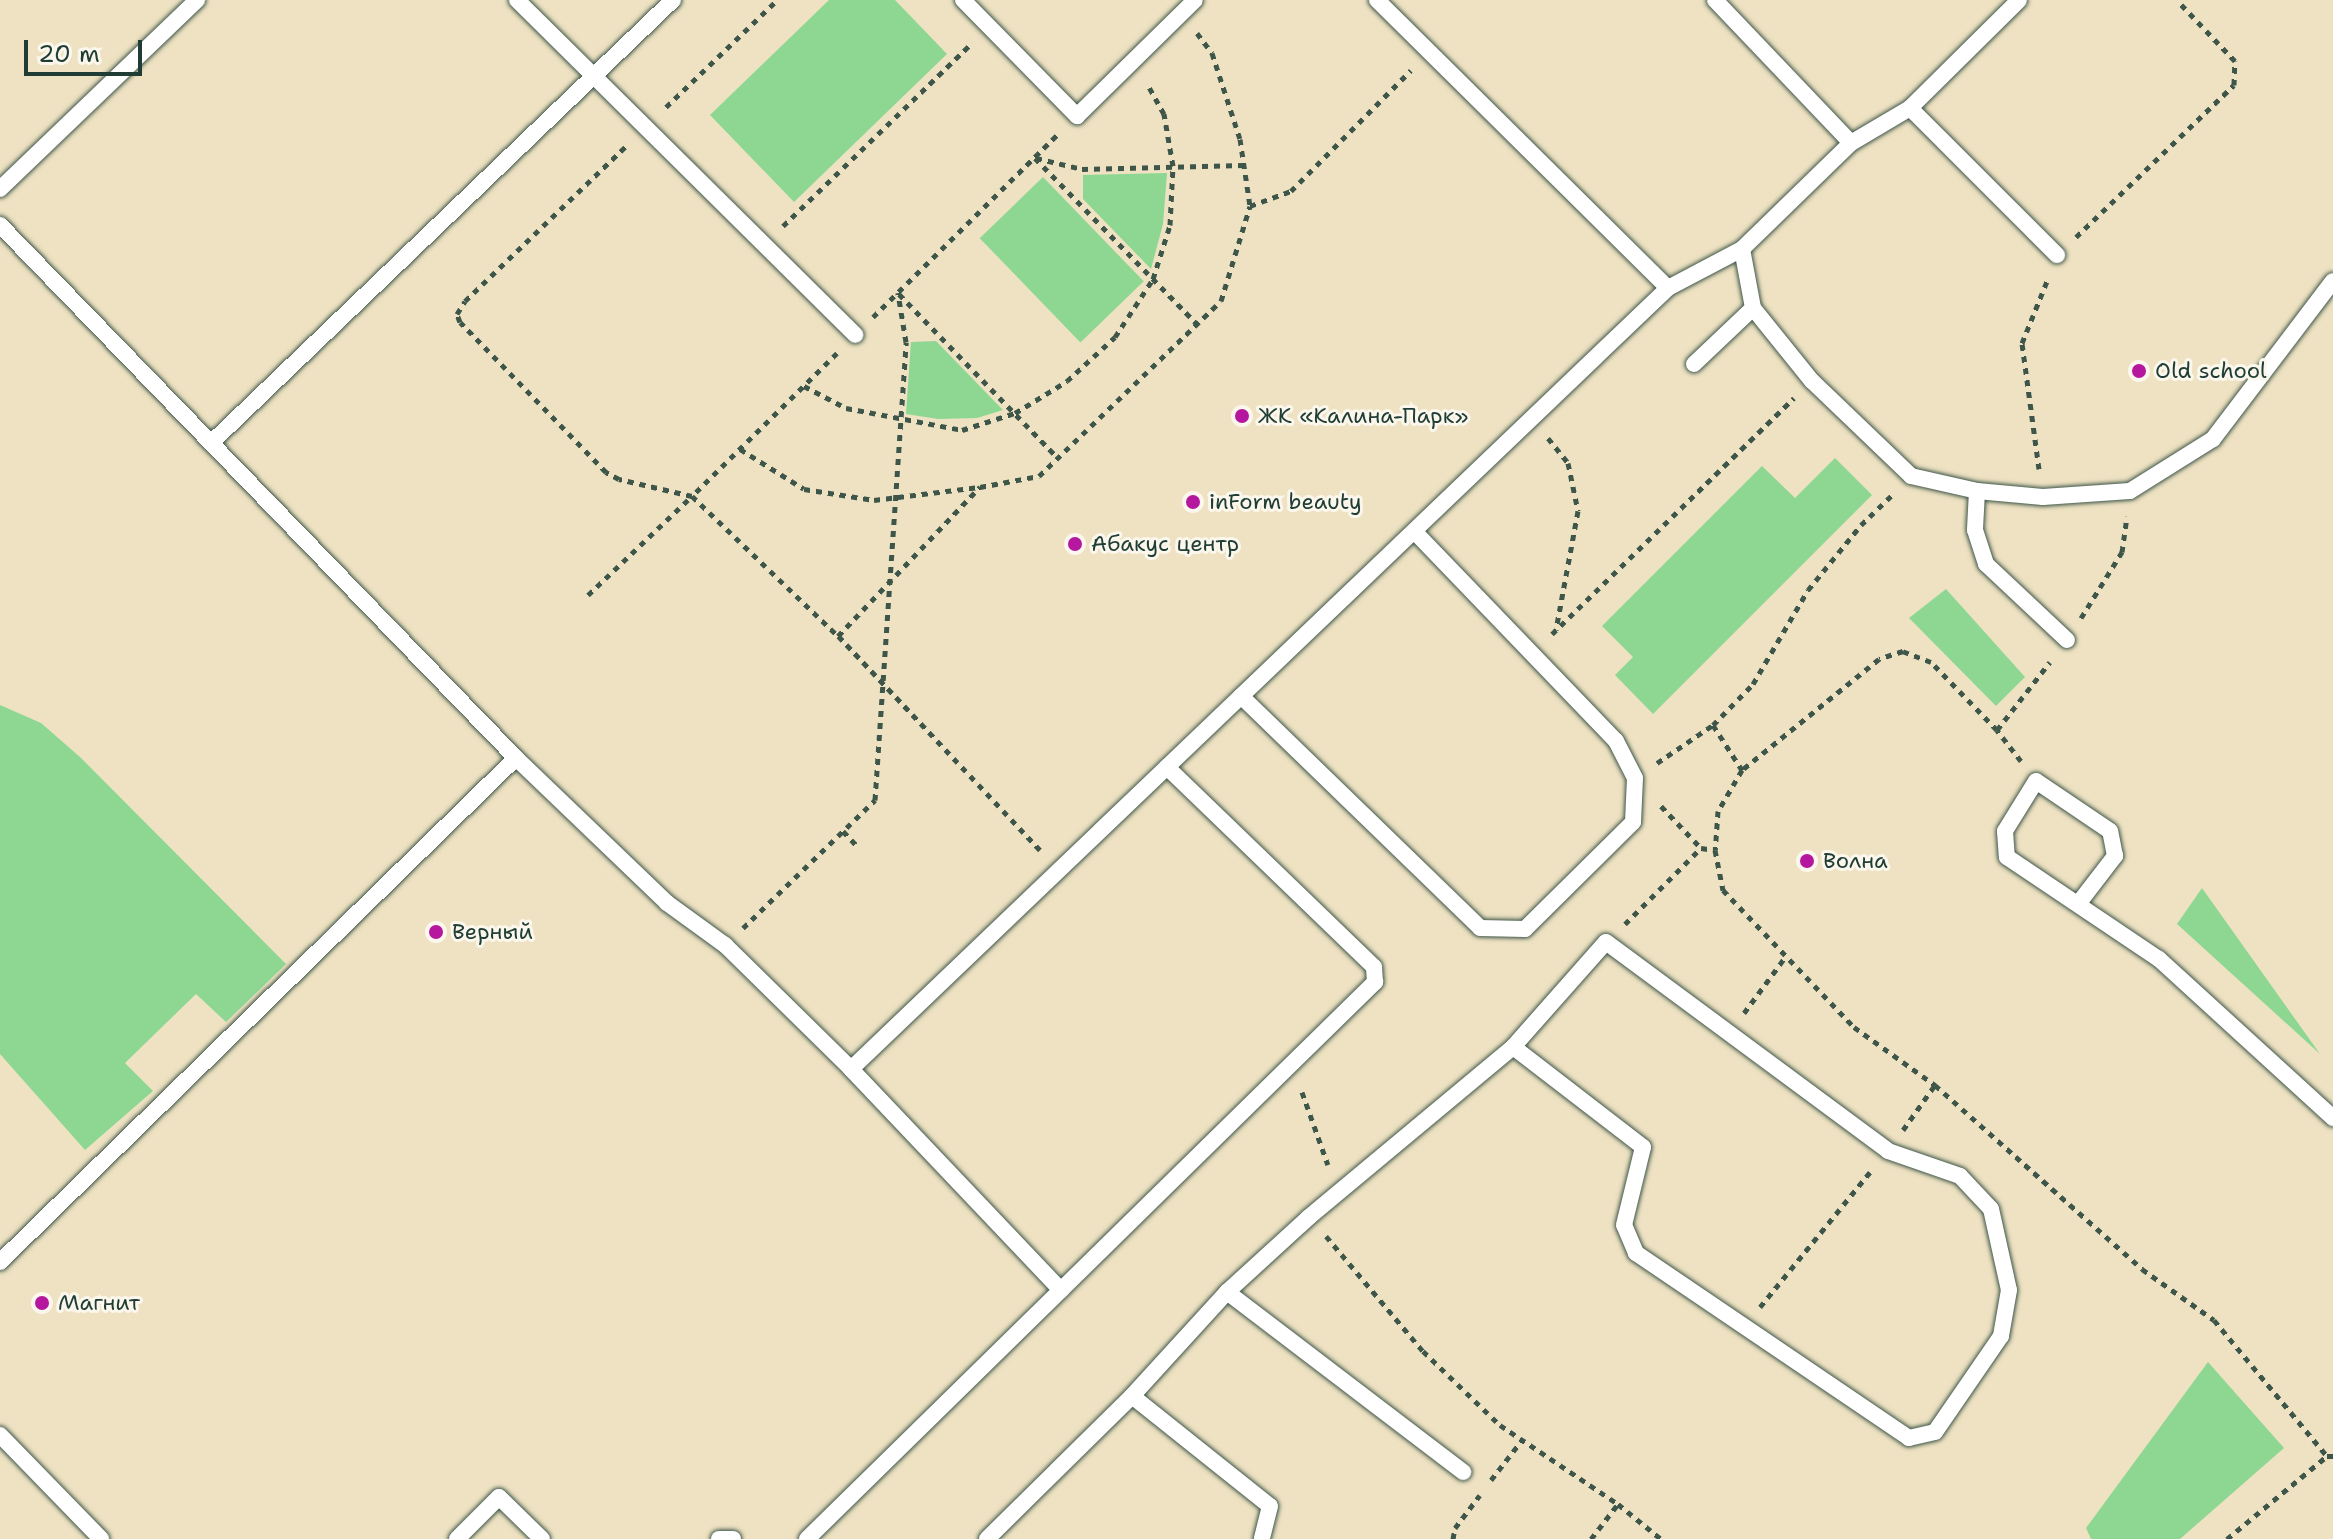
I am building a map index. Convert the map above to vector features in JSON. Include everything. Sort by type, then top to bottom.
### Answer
[{"type":"lane","points":[[0,189],[197,0]]},
{"type":"lane","points":[[517,0],[855,335]]},
{"type":"lane","points":[[211,443],[673,0]]},
{"type":"lane","points":[[963,0],[1077,116],[1195,0]]},
{"type":"lane","points":[[1377,0],[1668,288]]},
{"type":"lane","points":[[1715,0],[1851,143]]},
{"type":"lane","points":[[851,1069],[1668,288],[1742,249],[1851,143],[1910,108],[2019,0]]},
{"type":"lane","points":[[1910,108],[2057,255]]},
{"type":"lane","points":[[0,225],[516,758],[667,903],[725,945],[851,1069],[1061,1290]]},
{"type":"lane","points":[[1742,249],[1753,308],[1812,381],[1911,476],[1977,491],[2043,497],[2130,491],[2213,439],[2333,281]]},
{"type":"lane","points":[[1694,364],[1753,308]]},
{"type":"lane","points":[[1977,491],[1975,530],[1986,564],[2067,640]]},
{"type":"lane","points":[[1241,696],[1480,928],[1525,929],[1633,822],[1635,778],[1616,741],[1414,531]]},
{"type":"lane","points":[[0,1262],[516,758]]},
{"type":"lane","points":[[807,1539],[1375,982],[1374,967],[1167,767]]},
{"type":"lane","points":[[2078,904],[2115,856],[2110,831],[2036,781],[2005,831],[2007,857],[2159,959],[2333,1118]]},
{"type":"lane","points":[[987,1539],[1132,1396],[1227,1292],[1309,1217],[1513,1047],[1606,942],[1888,1151],[1960,1176],[1991,1209],[2009,1290],[2001,1336],[1935,1432],[1909,1438],[1636,1253],[1624,1225],[1643,1147],[1513,1047]]},
{"type":"lane","points":[[1227,1292],[1463,1472]]},
{"type":"lane","points":[[1132,1396],[1270,1506],[1262,1539]]},
{"type":"lane","points":[[0,1435],[101,1539]]},
{"type":"lane","points":[[457,1539],[499,1497],[542,1539]]},
{"type":"lane","points":[[719,1539],[733,1539]]},
{"type":"path","points":[[777,0],[465,301],[457,314],[460,322],[606,472],[619,479],[692,496],[838,636],[1059,870]]},
{"type":"path","points":[[2043,497],[2022,343],[2057,255],[2234,85],[2235,61],[2177,0]]},
{"type":"path","points":[[740,449],[804,489],[874,500],[1039,476],[1221,301],[1250,206],[1240,139],[1212,53],[1181,13]]},
{"type":"path","points":[[764,245],[989,26]]},
{"type":"path","points":[[1250,206],[1291,191],[1428,52]]},
{"type":"path","points":[[804,386],[846,408],[900,421],[962,430],[1015,413],[1067,381],[1115,337],[1153,279],[1170,225],[1173,166],[1164,114],[1134,59]]},
{"type":"path","points":[[588,595],[1077,116]]},
{"type":"path","points":[[1035,158],[1082,169],[1244,165]]},
{"type":"path","points":[[1035,158],[1197,324]]},
{"type":"path","points":[[898,293],[1058,458]]},
{"type":"path","points":[[725,945],[875,800],[906,342],[898,293]]},
{"type":"path","points":[[1532,655],[1812,381]]},
{"type":"path","points":[[1531,419],[1568,463],[1578,511],[1556,631]]},
{"type":"path","points":[[1715,850],[1701,848],[1635,778],[1713,725],[1753,684],[1808,590],[1861,525],[1911,476]]},
{"type":"path","points":[[838,636],[980,487]]},
{"type":"path","points":[[2036,781],[1997,730],[1931,662],[1903,651],[1879,659],[1742,770],[1718,811],[1715,850],[1723,890],[1854,1027],[1935,1085],[2142,1269],[2214,1320],[2330,1456],[2227,1539]]},
{"type":"path","points":[[1713,725],[1742,770]]},
{"type":"path","points":[[843,831],[859,848]]},
{"type":"path","points":[[1606,942],[1701,848]]},
{"type":"path","points":[[1729,1033],[1786,956]]},
{"type":"path","points":[[1289,1066],[1307,1104],[1338,1193]]},
{"type":"path","points":[[1744,1327],[1888,1151],[1935,1085]]},
{"type":"path","points":[[1309,1217],[1423,1351],[1500,1425],[1618,1504],[1661,1539]]},
{"type":"path","points":[[1591,1539],[1618,1504]]},
{"type":"green space","points":[[829,0],[895,0],[947,54],[794,202],[710,115]]},
{"type":"green space","points":[[1167,173],[1163,224],[1151,269],[1083,199],[1083,175]]},
{"type":"green space","points":[[1043,177],[1144,281],[1080,342],[980,238]]},
{"type":"green space","points":[[936,341],[1003,410],[977,418],[938,419],[906,414],[911,342]]},
{"type":"green space","points":[[1835,458],[1872,495],[1653,714],[1615,675],[1633,657],[1602,626],[1762,466],[1795,498]]},
{"type":"green space","points":[[1946,589],[2025,677],[1996,706],[1909,618]]},
{"type":"green space","points":[[0,705],[41,723],[80,757],[286,964],[226,1022],[196,994],[125,1063],[153,1091],[85,1150],[0,1054]]},
{"type":"green space","points":[[2202,888],[2320,1054],[2177,924]]},
{"type":"green space","points":[[2208,1362],[2284,1448],[2180,1539],[2091,1539],[2086,1528]]},
{"type":"place","name":"Old school","points":[[2139,371]]},
{"type":"place","name":"ЖК «Калина-Парк»","points":[[1242,416]]},
{"type":"place","name":"inForm beauty","points":[[1193,502]]},
{"type":"place","name":"Абакус центр","points":[[1075,544]]},
{"type":"place","name":"Волна","points":[[1807,861]]},
{"type":"place","name":"Верный","points":[[436,932]]},
{"type":"place","name":"Магнит","points":[[42,1303]]}]
